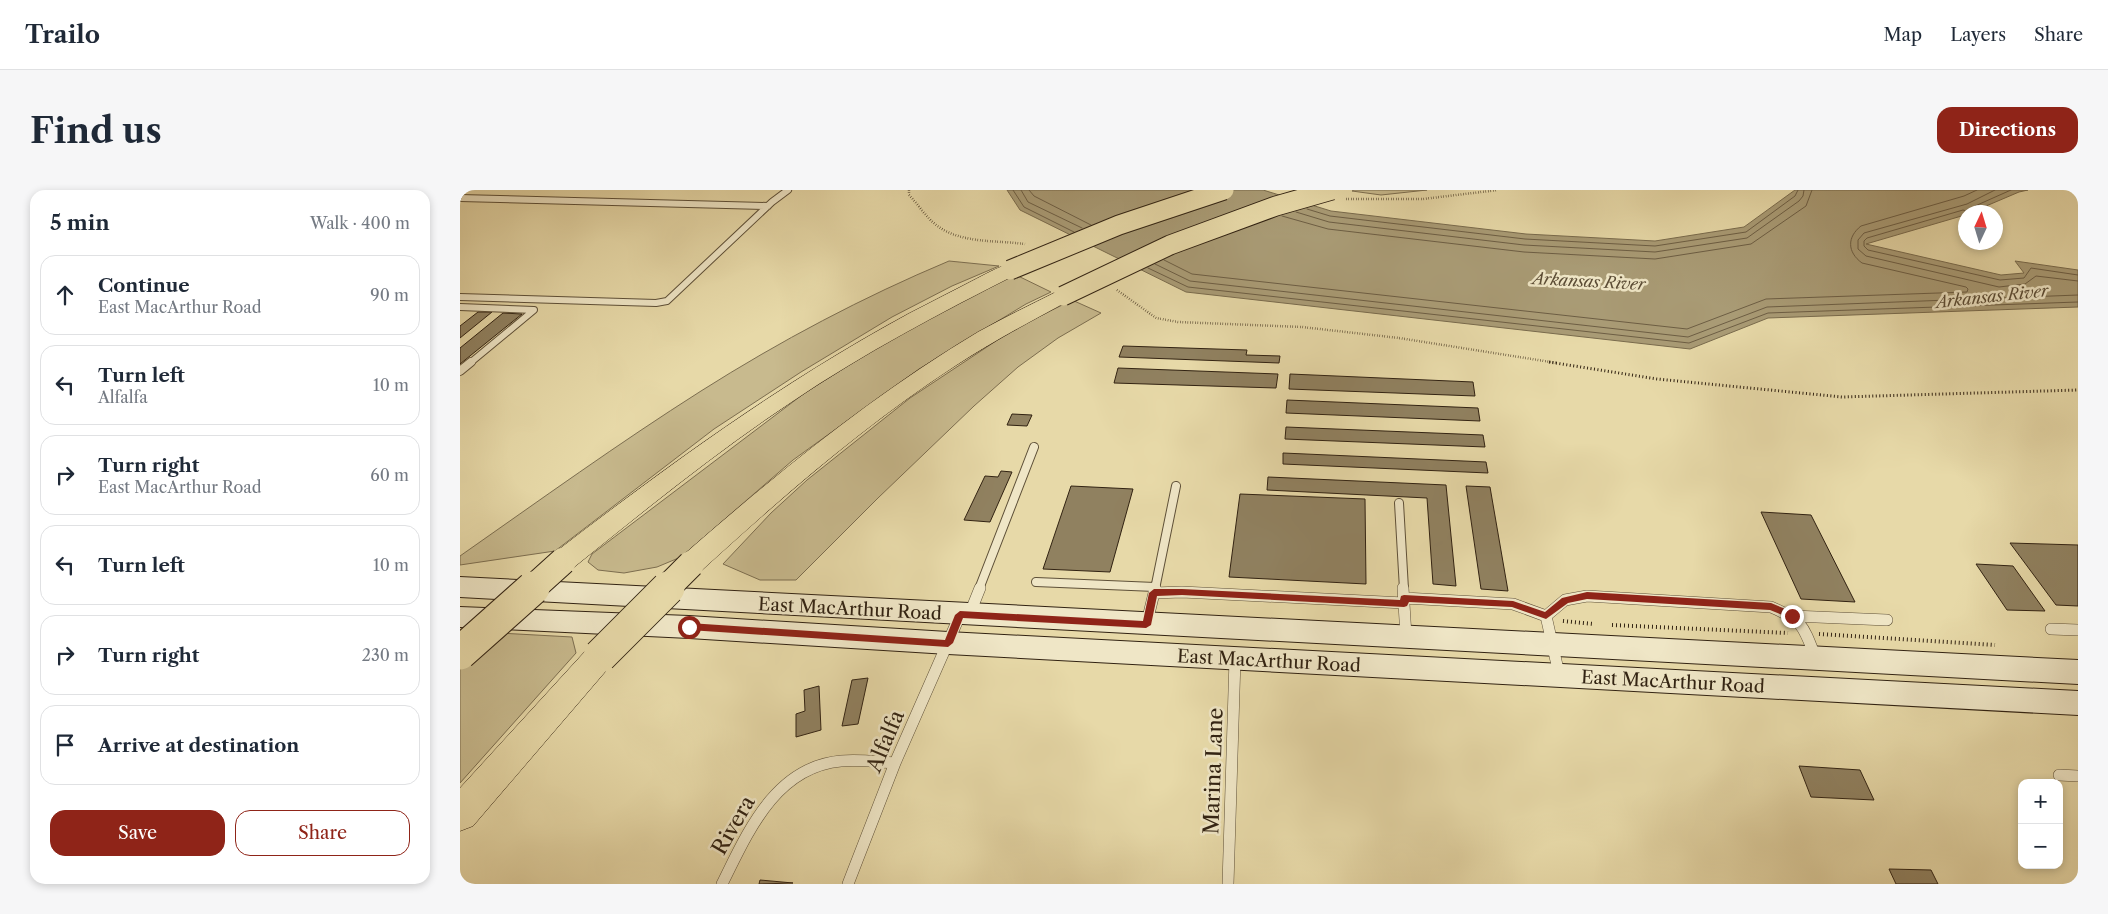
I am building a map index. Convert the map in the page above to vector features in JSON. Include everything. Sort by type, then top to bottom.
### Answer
[{"type":"highway","points":[[460,653],[563,561],[649,494],[785,396],[894,330],[1010,270],[1119,225],[1224,190]]},
{"type":"highway","points":[[460,814],[600,656],[692,564],[769,495],[844,434],[910,387],[986,337],[1063,296],[1170,245],[1276,206],[1336,195]]},
{"type":"street","name":"East MacArthur Road","points":[[460,587],[801,604],[1146,625],[2078,672]]},
{"type":"street","name":"East MacArthur Road","points":[[460,617],[689,627],[1235,659],[2078,703]]},
{"type":"lane","points":[[460,296],[656,304],[667,301],[768,206],[788,190]]},
{"type":"lane","points":[[460,198],[768,206]]},
{"type":"lane","points":[[460,307],[534,310],[460,372]]},
{"type":"lane","name":"Alfalfa","points":[[848,884],[895,763],[948,643],[964,615],[1034,447]]},
{"type":"lane","points":[[1146,625],[1176,486]]},
{"type":"lane","points":[[1400,503],[1406,638]]},
{"type":"lane","points":[[1036,582],[1182,592],[1513,604],[1546,616]]},
{"type":"lane","points":[[1546,616],[1565,600],[1587,596],[1771,607],[1792,616],[1802,623],[1816,660]]},
{"type":"lane","points":[[1546,616],[1560,676]]},
{"type":"lane","points":[[1792,616],[1887,620]]},
{"type":"lane","points":[[2051,629],[2078,630]]},
{"type":"lane","name":"Marina Lane","points":[[1228,884],[1235,659]]},
{"type":"lane","name":"Rivera","points":[[722,884],[758,813],[777,790],[795,778],[835,761],[895,763]]},
{"type":"lane","points":[[2059,775],[2078,776]]},
{"type":"path","points":[[909,190],[909,195],[936,224],[953,235],[968,239],[1031,246]]},
{"type":"path","points":[[1336,195],[1384,200],[1469,195],[1498,190]]},
{"type":"path","points":[[1113,287],[1156,318],[1178,322],[1302,328],[1399,338],[1657,379],[1842,397],[2078,390]]},
{"type":"shaded area","points":[[1354,190],[1427,190],[1381,195],[1352,191]]},
{"type":"shaded area","points":[[949,261],[999,266],[952,286],[892,317],[801,372],[714,429],[555,551],[460,565],[460,556],[610,451],[701,391],[822,321],[885,289]]},
{"type":"shaded area","points":[[1014,274],[1051,292],[1026,304],[919,369],[793,460],[681,557],[657,567],[624,573],[598,570],[588,562],[592,554],[806,392],[888,341]]},
{"type":"shaded area","points":[[1072,300],[1101,313],[1058,338],[1018,367],[974,406],[878,498],[796,580],[760,580],[723,564],[771,513],[807,480],[910,398],[1011,331]]},
{"type":"shaded area","points":[[499,633],[572,637],[576,653],[460,783],[460,669]]},
{"type":"water","name":"Arkansas River","points":[[1007,190],[1263,190],[1331,211],[1526,234],[1655,241],[1744,227],[1795,190],[2028,190],[1988,205],[1958,205],[1958,217],[1866,244],[2001,275],[2024,273],[2015,261],[2078,270],[2078,307],[1768,318],[1690,349],[1186,292],[1020,210]]},
{"type":"building","points":[[478,312],[492,312],[460,338],[460,326]]},
{"type":"building","points":[[503,313],[522,314],[460,364],[460,348]]},
{"type":"building","points":[[1123,346],[1247,350],[1246,355],[1280,356],[1279,363],[1119,357]]},
{"type":"building","points":[[1118,368],[1278,374],[1276,388],[1114,383]]},
{"type":"building","points":[[1290,374],[1473,382],[1475,396],[1289,389]]},
{"type":"building","points":[[1287,400],[1478,408],[1480,421],[1286,413]]},
{"type":"building","points":[[1012,414],[1032,415],[1027,426],[1007,425]]},
{"type":"building","points":[[1286,427],[1483,435],[1485,447],[1285,439]]},
{"type":"building","points":[[1283,453],[1486,462],[1488,473],[1283,464]]},
{"type":"building","points":[[1001,471],[1012,472],[990,522],[964,520],[985,476],[998,477]]},
{"type":"building","points":[[1268,477],[1446,485],[1456,586],[1433,584],[1427,498],[1267,490]]},
{"type":"building","points":[[1071,486],[1133,489],[1110,572],[1043,569]]},
{"type":"building","points":[[1466,486],[1490,487],[1508,591],[1481,589]]},
{"type":"building","points":[[1240,494],[1365,499],[1366,584],[1229,577]]},
{"type":"building","points":[[1761,512],[1811,515],[1855,602],[1801,599]]},
{"type":"building","points":[[2010,543],[2078,545],[2078,606],[2056,605]]},
{"type":"building","points":[[1976,564],[2013,566],[2045,611],[2007,610]]},
{"type":"building","points":[[868,678],[858,724],[842,726],[852,680]]},
{"type":"building","points":[[819,686],[821,730],[796,737],[796,714],[805,711],[804,690]]},
{"type":"building","points":[[1799,766],[1860,770],[1874,800],[1811,797]]},
{"type":"building","points":[[1889,869],[1931,870],[1938,884],[1896,884]]},
{"type":"building","points":[[760,880],[793,883],[759,884]]},
{"type":"route","points":[[689,627],[948,643],[960,615],[1146,625],[1154,593],[1182,592],[1404,603],[1404,598],[1513,604],[1546,616],[1565,600],[1587,596],[1771,607],[1792,616]]}]
